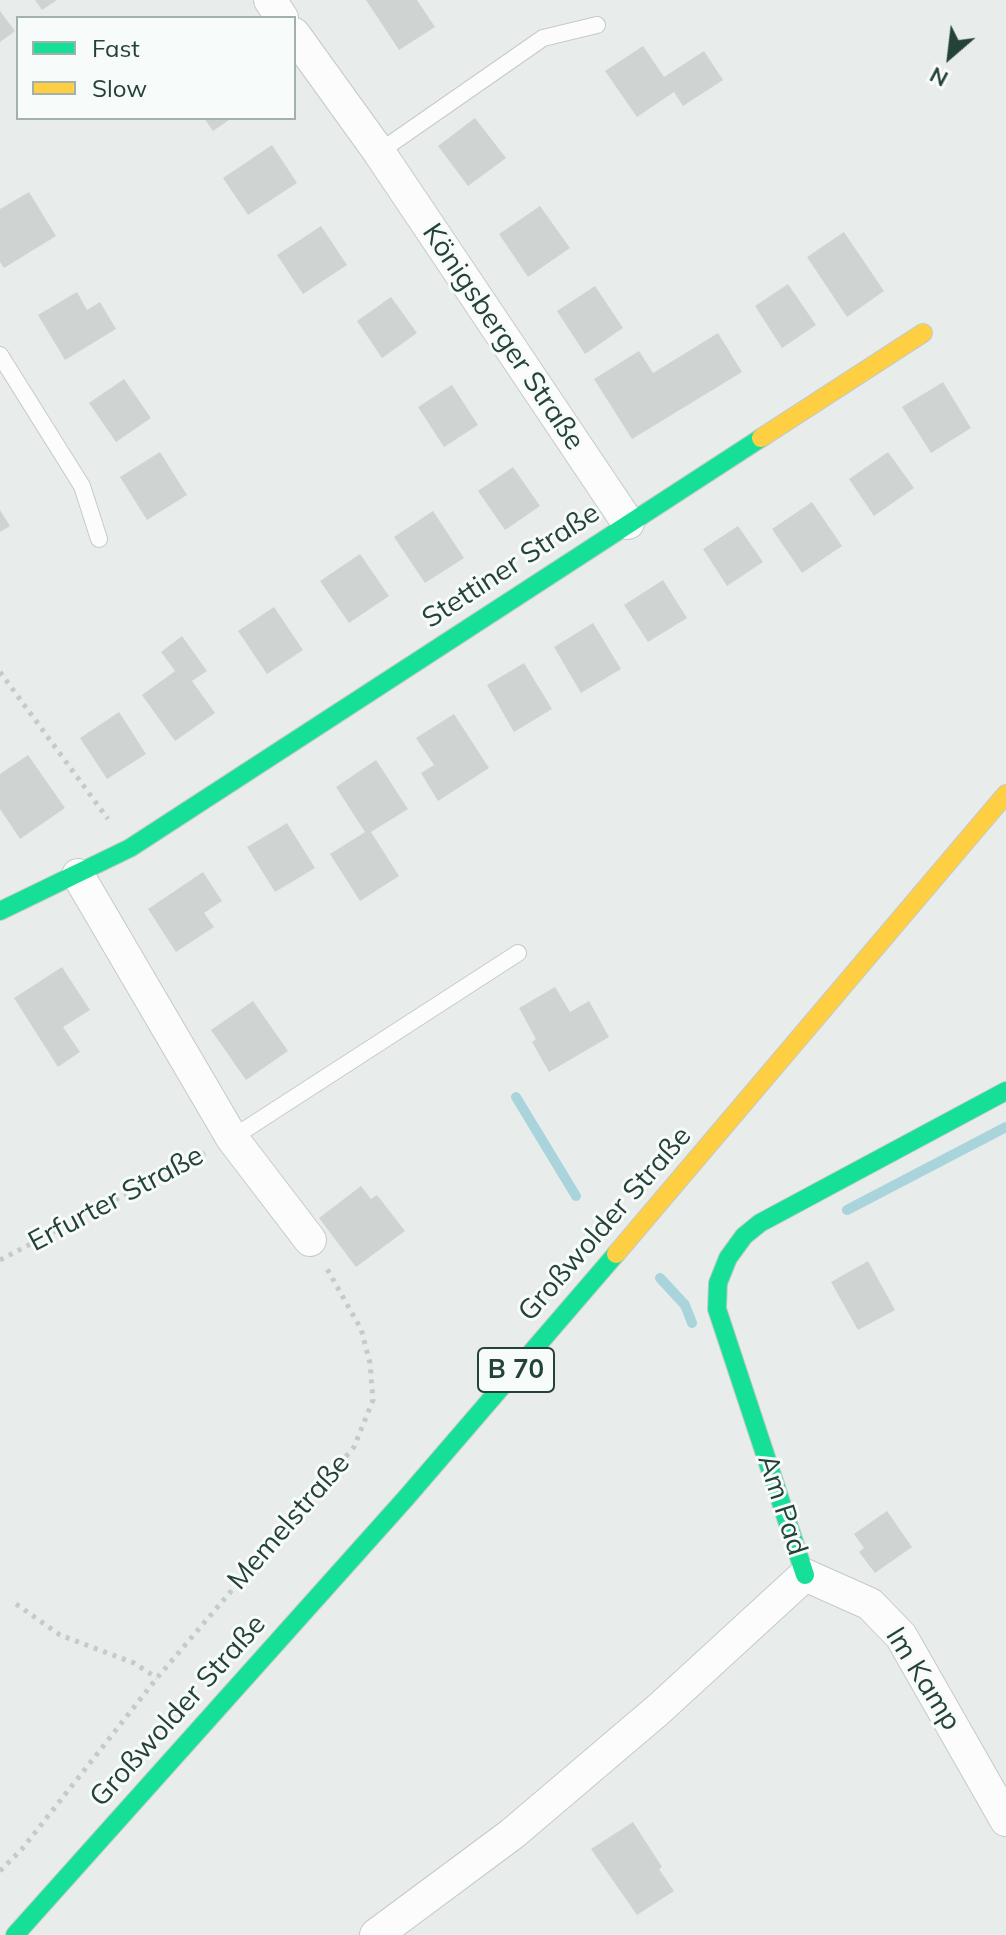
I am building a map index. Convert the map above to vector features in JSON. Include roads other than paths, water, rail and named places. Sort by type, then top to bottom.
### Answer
[{"type":"street","name":"Königsberger Straße","points":[[296,37],[379,152],[628,523]]},
{"type":"street","name":"Stettiner Straße","points":[[0,911],[130,848],[923,333]]},
{"type":"street","name":"Großwolder Straße","points":[[15,1935],[406,1498],[765,1081],[1006,794]]},
{"type":"street","points":[[78,875],[232,1138],[310,1240]]},
{"type":"street","name":"Am Pad","points":[[376,1935],[512,1834],[659,1709],[805,1575],[717,1309],[718,1283],[728,1258],[744,1236],[760,1223],[1006,1091]]},
{"type":"street","name":"Im Kamp","points":[[805,1575],[870,1604],[901,1636],[1006,1820]]},
{"type":"lane","points":[[379,152],[543,38],[597,25]]},
{"type":"lane","points":[[0,355],[82,486],[99,539]]},
{"type":"lane","points":[[232,1138],[518,953]]},
{"type":"waterway","points":[[516,1097],[576,1196]]},
{"type":"waterway","points":[[847,1210],[1006,1127]]},
{"type":"waterway","points":[[660,1278],[685,1305],[692,1323]]}]
